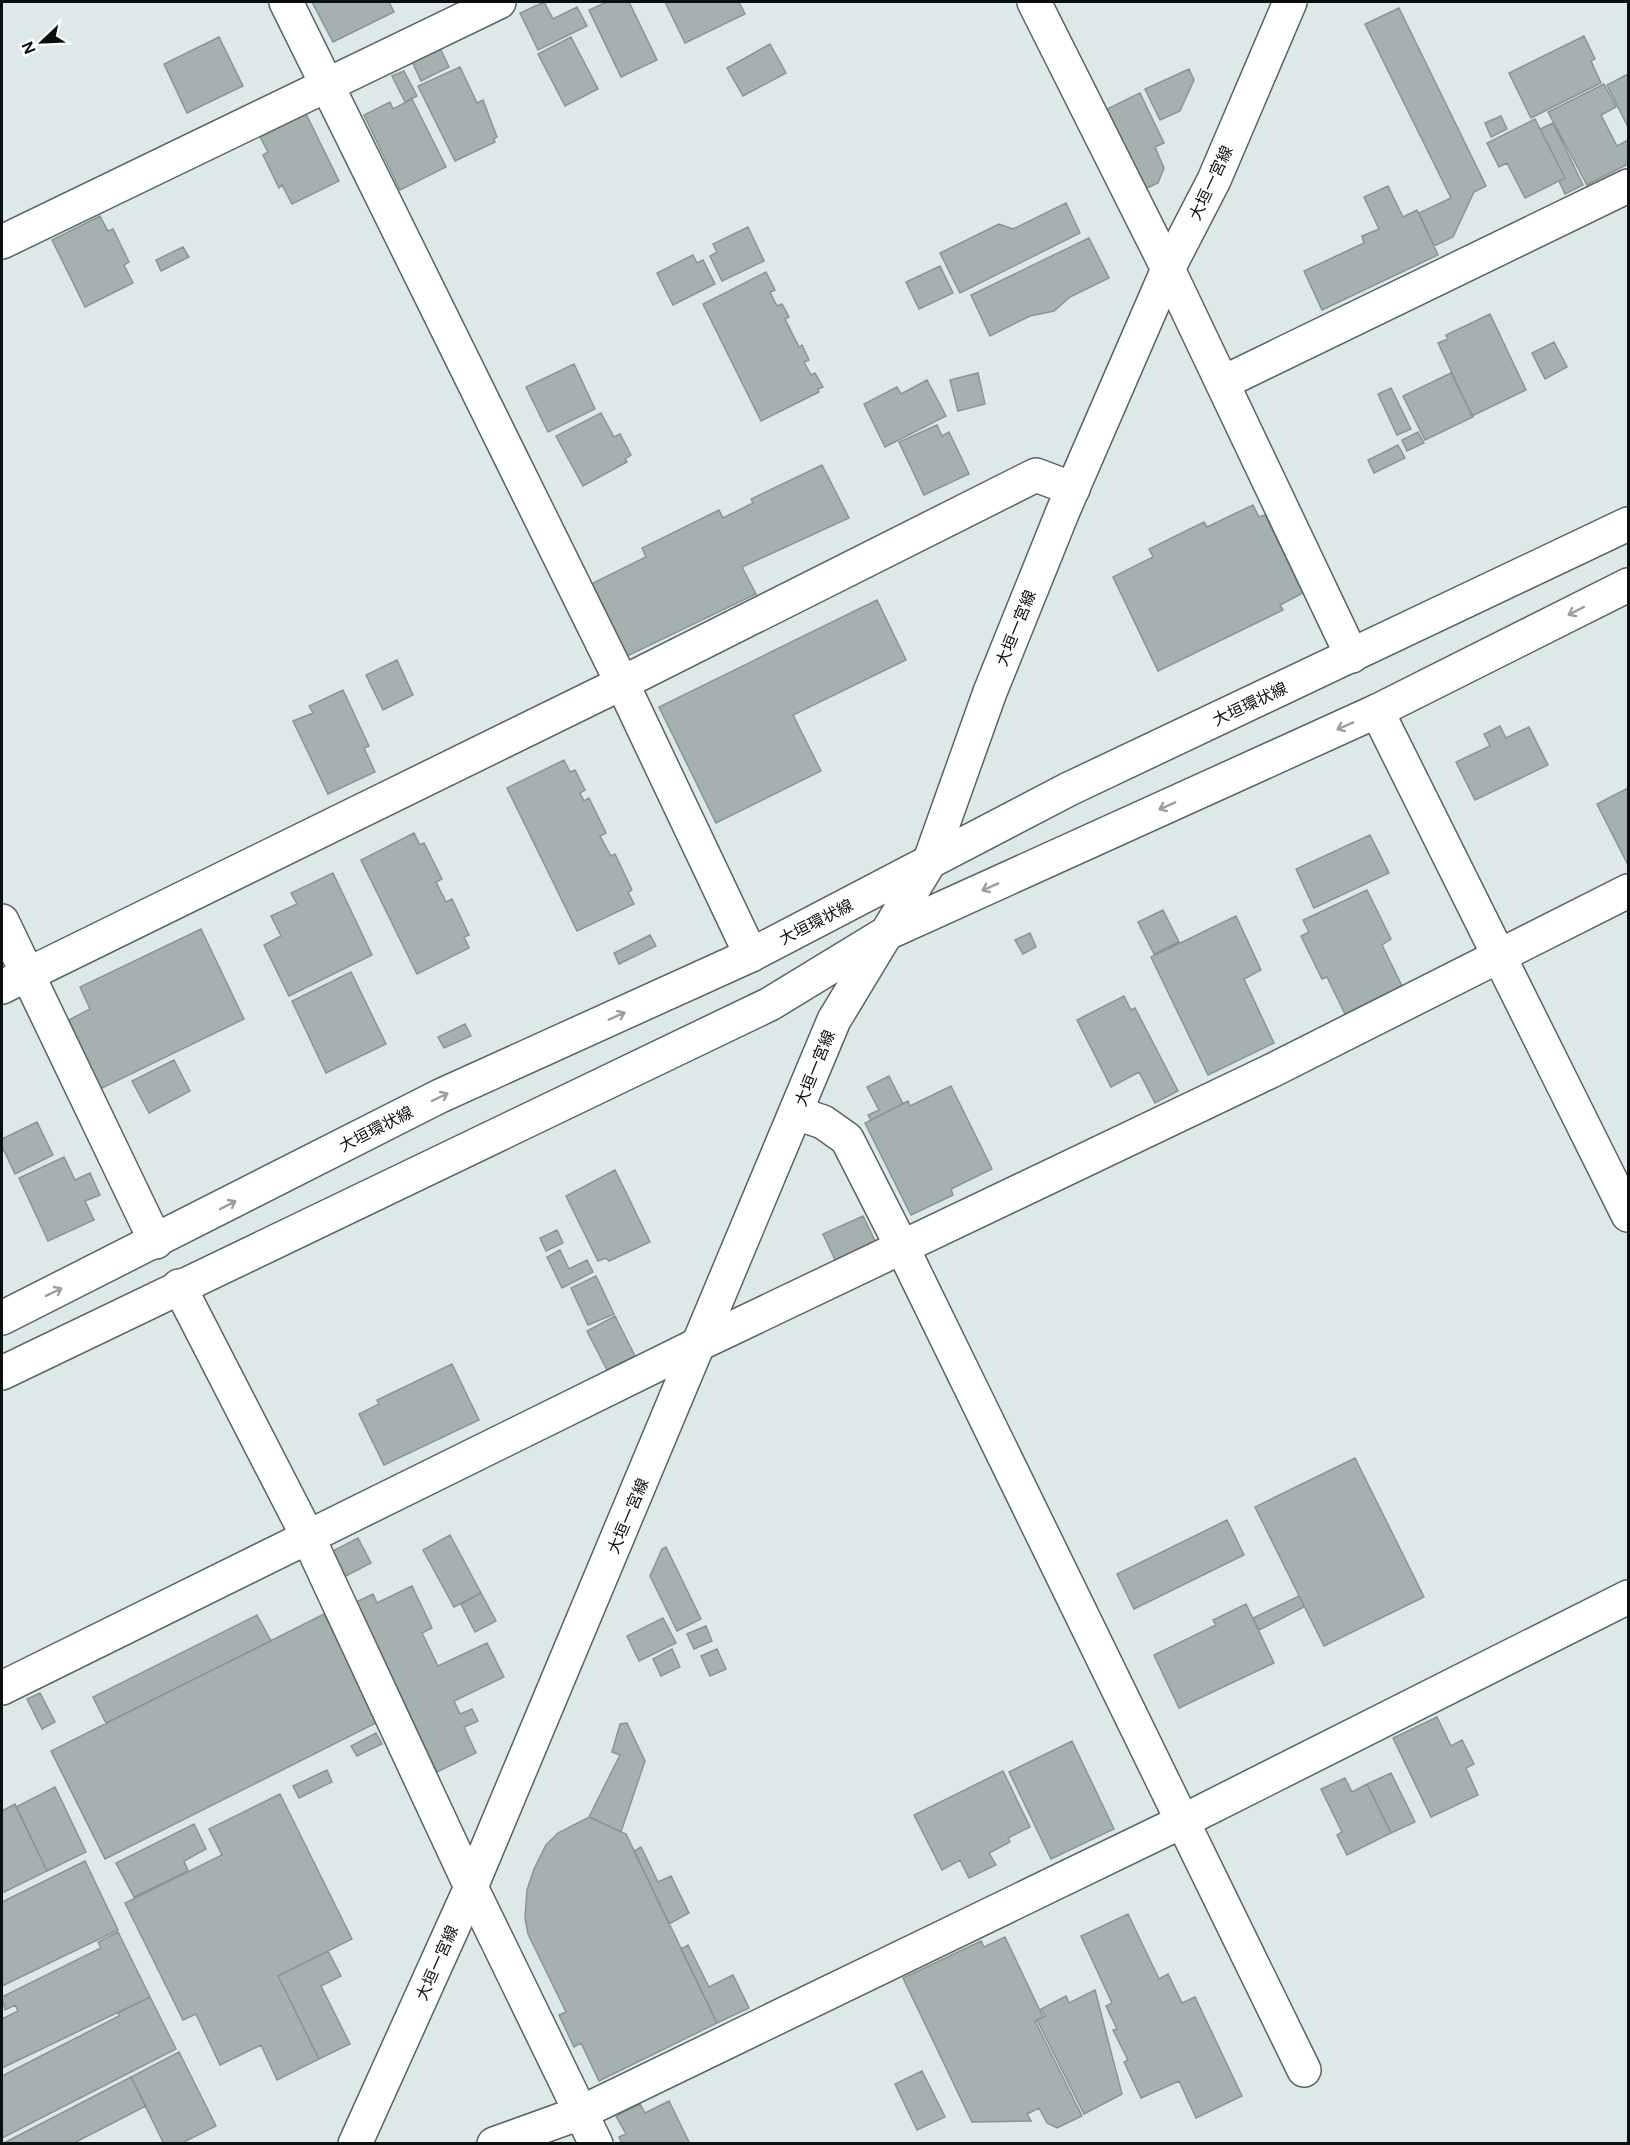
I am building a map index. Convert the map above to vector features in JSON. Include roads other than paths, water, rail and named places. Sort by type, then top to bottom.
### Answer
[{"type":"street","points":[[286,2],[622,683],[751,955]]},
{"type":"street","points":[[2,242],[499,2]]},
{"type":"street","points":[[1034,2],[1168,269],[1352,656]]},
{"type":"street","name":"大垣一宮線","points":[[355,2144],[471,1887],[701,1343],[834,1020],[928,863],[990,692],[1073,489],[1168,269],[1214,180],[1290,2]]},
{"type":"street","points":[[1222,383],[1629,186]]},
{"type":"street","points":[[15,980],[622,683],[1036,476],[1073,489]]},
{"type":"street","name":"大垣環状線","points":[[2,1318],[156,1242],[440,1096],[751,955],[1069,789],[1629,524]]},
{"type":"street","points":[[2,1372],[770,1004],[884,935],[1377,711],[1629,585]]},
{"type":"street","points":[[1377,711],[1629,1215]]},
{"type":"street","points":[[2,1688],[701,1343],[903,1249],[1271,1071],[1629,891]]},
{"type":"street","points":[[2,921],[15,980],[156,1242]]},
{"type":"street","points":[[796,1113],[823,1122],[847,1139],[1304,2070]]},
{"type":"street","points":[[179,1286],[308,1535],[471,1887],[596,2144]]},
{"type":"street","points":[[494,2144],[580,2113],[1183,1821],[1629,1597]]}]
